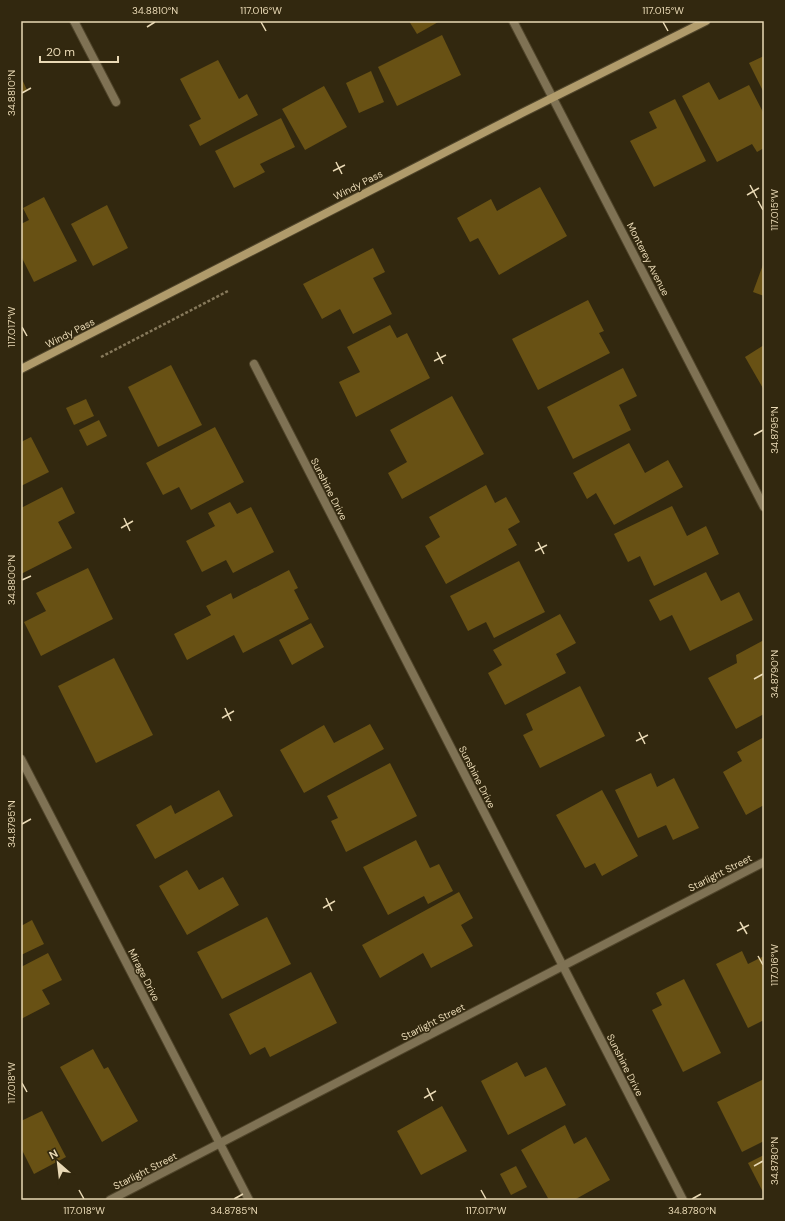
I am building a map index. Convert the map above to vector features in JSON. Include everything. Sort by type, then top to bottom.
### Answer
[{"type":"street","points":[[74,21],[116,102]]},
{"type":"street","name":"Monterey Avenue","points":[[513,21],[764,506]]},
{"type":"street","name":"Windy Pass","points":[[21,370],[706,21]]},
{"type":"street","name":"Sunshine Drive","points":[[254,364],[683,1200]]},
{"type":"street","name":"Mirage Drive","points":[[21,759],[249,1200]]},
{"type":"street","name":"Starlight Street","points":[[110,1200],[764,862]]},
{"type":"path","points":[[102,357],[228,291]]},
{"type":"building","points":[[409,21],[440,21],[417,34]]},
{"type":"building","points":[[442,35],[461,75],[397,106],[378,67]]},
{"type":"building","points":[[764,56],[764,93],[749,63]]},
{"type":"building","points":[[218,60],[239,99],[247,94],[258,115],[200,146],[189,125],[201,119],[180,79]]},
{"type":"building","points":[[371,71],[384,102],[359,113],[346,83]]},
{"type":"building","points":[[21,77],[27,90],[21,93]]},
{"type":"building","points":[[709,82],[719,100],[749,85],[764,114],[764,148],[757,152],[752,144],[717,162],[682,96]]},
{"type":"building","points":[[324,86],[347,127],[305,150],[282,109]]},
{"type":"building","points":[[675,99],[706,161],[654,187],[630,141],[657,128],[649,112]]},
{"type":"building","points":[[281,118],[295,147],[260,164],[265,172],[234,188],[215,151]]},
{"type":"building","points":[[540,187],[567,236],[499,275],[478,238],[470,242],[457,218],[491,199],[497,211]]},
{"type":"building","points":[[44,197],[77,261],[34,282],[21,256],[21,224],[29,220],[23,208]]},
{"type":"building","points":[[107,205],[128,248],[93,266],[71,224]]},
{"type":"building","points":[[373,248],[385,272],[373,278],[392,314],[353,334],[340,309],[322,319],[303,284]]},
{"type":"building","points":[[764,262],[764,296],[753,292]]},
{"type":"building","points":[[588,300],[604,331],[599,333],[610,353],[538,390],[512,339]]},
{"type":"building","points":[[390,325],[397,338],[407,333],[430,378],[356,417],[339,382],[360,372],[347,347]]},
{"type":"building","points":[[764,345],[764,390],[745,357]]},
{"type":"building","points":[[171,365],[202,425],[158,447],[128,387]]},
{"type":"building","points":[[623,368],[637,396],[619,405],[631,430],[573,459],[547,407]]},
{"type":"building","points":[[452,396],[484,454],[402,499],[388,473],[407,462],[390,430]]},
{"type":"building","points":[[86,399],[94,416],[74,425],[66,408]]},
{"type":"building","points":[[99,420],[107,436],[87,446],[79,430]]},
{"type":"building","points":[[215,427],[244,482],[191,510],[179,487],[163,495],[146,463]]},
{"type":"building","points":[[31,437],[49,472],[21,486],[21,442]]},
{"type":"building","points":[[629,443],[645,473],[668,460],[683,487],[614,525],[596,493],[587,499],[573,473]]},
{"type":"building","points":[[486,485],[495,503],[506,497],[520,522],[508,529],[517,545],[446,584],[425,546],[440,537],[429,517]]},
{"type":"building","points":[[62,487],[75,513],[58,522],[72,548],[21,574],[21,508]]},
{"type":"building","points":[[230,502],[237,514],[251,507],[274,552],[233,573],[226,560],[202,572],[186,541],[215,526],[208,513]]},
{"type":"building","points":[[672,506],[687,536],[706,526],[719,554],[654,586],[640,556],[628,562],[614,534]]},
{"type":"building","points":[[519,561],[545,612],[494,638],[486,622],[468,631],[450,596]]},
{"type":"building","points":[[88,568],[113,619],[41,656],[24,622],[46,611],[36,593]]},
{"type":"building","points":[[289,570],[298,588],[294,590],[309,619],[243,653],[234,635],[187,660],[174,634],[211,615],[206,606],[231,593],[233,599]]},
{"type":"building","points":[[706,572],[721,601],[739,592],[753,620],[690,651],[672,615],[660,621],[649,600]]},
{"type":"building","points":[[560,614],[576,643],[556,654],[566,673],[505,705],[488,673],[502,665],[493,650]]},
{"type":"building","points":[[311,623],[324,647],[292,665],[279,640]]},
{"type":"building","points":[[764,640],[764,714],[736,729],[708,678],[737,663],[736,655]]},
{"type":"building","points":[[114,658],[153,735],[96,763],[58,686]]},
{"type":"building","points":[[580,686],[605,736],[540,768],[523,735],[533,730],[526,714]]},
{"type":"building","points":[[370,724],[384,749],[304,793],[280,750],[324,725],[334,743]]},
{"type":"building","points":[[764,737],[764,805],[746,815],[723,772],[742,761],[737,752]]},
{"type":"building","points":[[390,763],[417,816],[346,852],[331,821],[338,818],[327,796]]},
{"type":"building","points":[[651,773],[657,787],[674,778],[699,828],[673,840],[666,825],[638,838],[615,790]]},
{"type":"building","points":[[219,790],[233,816],[155,859],[136,825],[171,805],[175,814]]},
{"type":"building","points":[[602,790],[638,856],[602,876],[595,863],[585,868],[556,815]]},
{"type":"building","points":[[416,840],[430,868],[439,864],[453,891],[428,904],[424,896],[388,915],[363,867]]},
{"type":"building","points":[[187,870],[199,890],[223,877],[239,905],[187,935],[159,886]]},
{"type":"building","points":[[459,892],[473,918],[461,925],[473,946],[431,968],[423,953],[380,978],[362,945]]},
{"type":"building","points":[[267,917],[291,964],[222,999],[197,952]]},
{"type":"building","points":[[32,920],[44,944],[21,955],[21,926]]},
{"type":"building","points":[[742,951],[748,964],[764,956],[764,1020],[748,1028],[716,964]]},
{"type":"building","points":[[48,953],[62,980],[42,990],[50,1004],[21,1019],[21,967]]},
{"type":"building","points":[[311,972],[337,1023],[270,1057],[265,1047],[250,1055],[229,1014]]},
{"type":"building","points":[[684,979],[721,1053],[683,1072],[652,1010],[662,1005],[656,993]]},
{"type":"building","points":[[93,1049],[104,1069],[108,1067],[138,1121],[102,1142],[60,1067]]},
{"type":"building","points":[[517,1062],[525,1077],[546,1067],[566,1105],[508,1135],[481,1081]]},
{"type":"building","points":[[764,1079],[764,1141],[742,1152],[717,1102]]},
{"type":"building","points":[[442,1106],[467,1151],[421,1175],[397,1131]]},
{"type":"building","points":[[42,1111],[66,1157],[34,1174],[21,1148],[21,1121]]},
{"type":"building","points":[[565,1125],[574,1144],[586,1137],[610,1180],[574,1200],[549,1200],[521,1150]]},
{"type":"building","points":[[764,1155],[764,1194],[748,1163]]},
{"type":"building","points":[[516,1166],[527,1187],[511,1195],[500,1174]]}]
